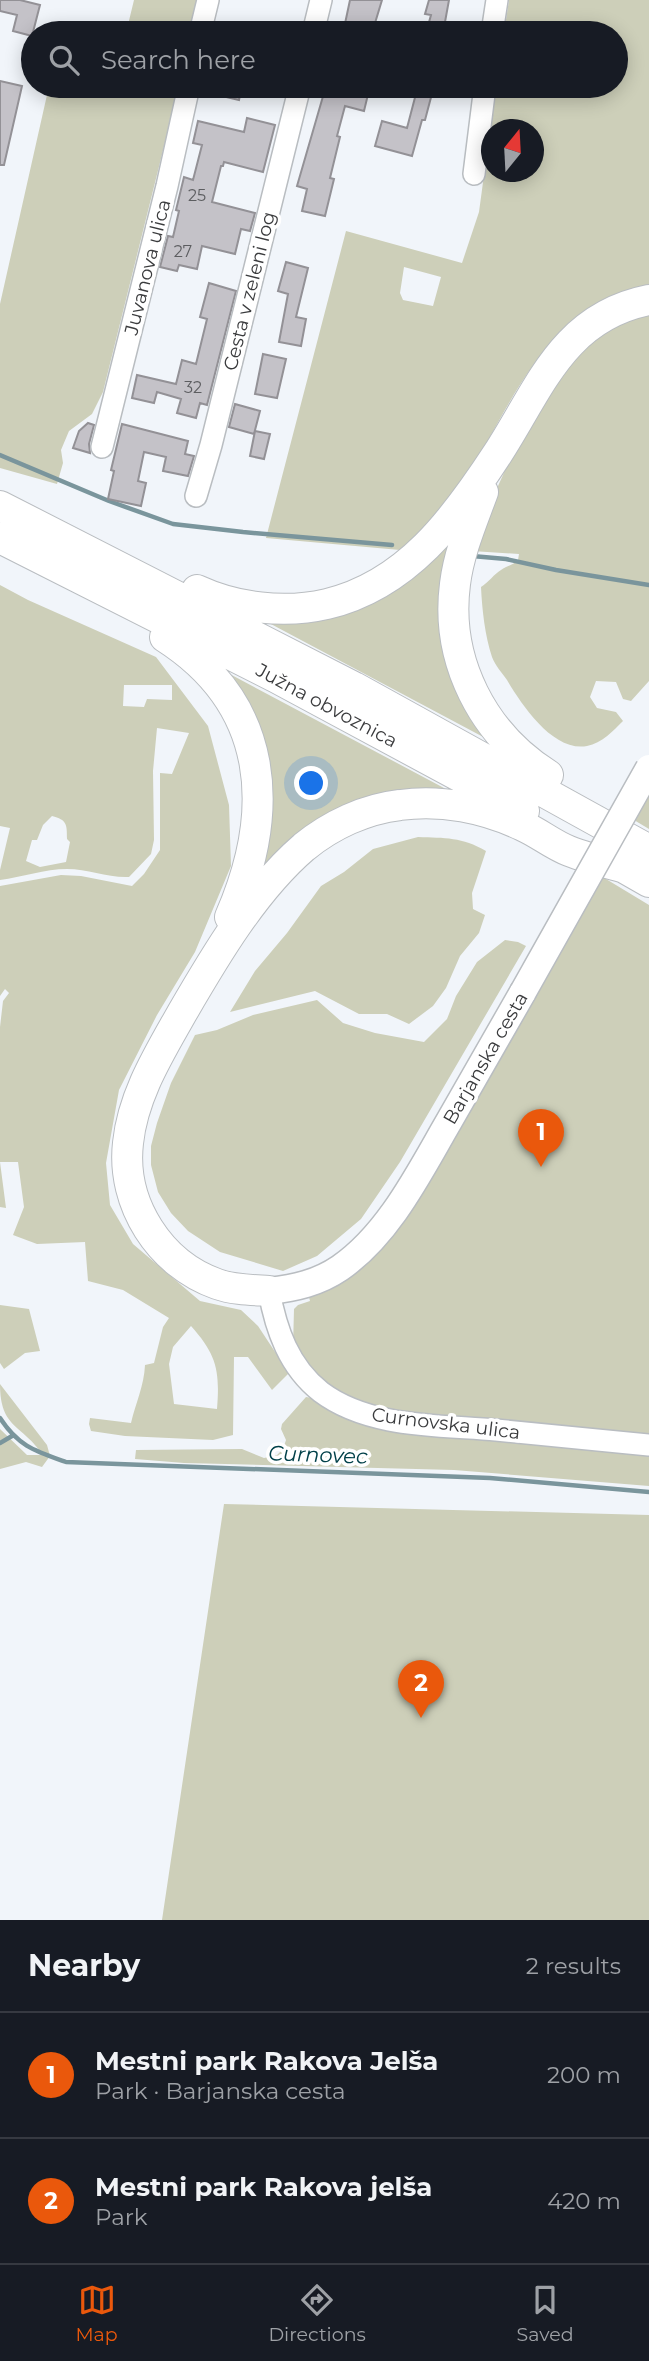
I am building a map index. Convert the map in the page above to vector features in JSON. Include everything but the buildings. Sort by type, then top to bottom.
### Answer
[{"type":"highway","points":[[84,564],[142,564],[204,593],[250,605],[289,609],[334,602],[356,595],[380,583],[415,558],[447,523],[498,453],[544,374],[567,345],[605,316],[626,306],[649,300]]},
{"type":"highway","points":[[498,453],[467,534],[455,582],[454,626],[466,678],[485,715],[505,739],[534,766],[592,803],[637,843]]},
{"type":"highway","name":"Južna obvoznica","points":[[0,506],[84,564],[637,875]]},
{"type":"highway","name":"Južna obvoznica","points":[[0,538],[84,564],[354,687],[637,843]]},
{"type":"highway","points":[[84,564],[128,617],[160,633],[197,660],[232,706],[250,744],[256,764],[259,796],[255,838],[246,877],[212,961]]},
{"type":"highway","points":[[269,1291],[242,1290],[217,1284],[175,1259],[159,1244],[142,1219],[131,1191],[128,1138],[141,1093],[159,1054],[212,961],[271,881],[304,848],[339,824],[376,810],[421,803],[466,807],[507,818],[568,851],[637,875]]},
{"type":"main road","name":"Barjanska cesta","points":[[269,1291],[301,1287],[330,1274],[356,1255],[373,1238],[408,1190],[649,768]]},
{"type":"street","points":[[203,21],[208,0]]},
{"type":"street","points":[[316,21],[321,0]]},
{"type":"street","points":[[494,21],[497,0]]},
{"type":"street","name":"Juvanova ulica","points":[[102,447],[186,98]]},
{"type":"street","name":"Cesta v zeleni log","points":[[196,496],[297,98]]},
{"type":"street","points":[[474,174],[484,98]]},
{"type":"street","name":"Curnovska ulica","points":[[269,1291],[279,1335],[294,1362],[311,1383],[344,1405],[364,1413],[406,1422],[649,1445]]},
{"type":"green space","points":[[134,0],[200,0],[195,21],[129,21]]},
{"type":"green space","points":[[509,0],[649,0],[649,285],[619,294],[592,307],[549,345],[515,393],[461,489],[411,551],[266,538],[346,231],[462,263],[479,212],[483,182],[544,182],[544,119],[492,119],[494,98],[628,98],[628,21],[506,21]],"holes":[[[404,267],[441,277],[433,306],[403,300],[400,293]]]},
{"type":"green space","points":[[46,98],[176,98],[103,392],[92,414],[69,431],[61,450],[63,463],[57,484],[0,468],[0,304]]},
{"type":"green space","points":[[649,313],[649,681],[631,701],[623,699],[616,682],[596,681],[590,697],[597,708],[616,712],[623,721],[598,742],[587,746],[574,746],[562,742],[540,725],[521,702],[492,657],[484,622],[481,587],[498,572],[516,562],[519,554],[472,551],[507,466],[566,364],[612,326]]},
{"type":"green space","points":[[451,535],[487,739],[268,621]]},
{"type":"green space","points":[[0,585],[156,657],[208,726],[229,805],[231,866],[195,952],[157,1015],[119,1090],[106,1163],[110,1205],[133,1244],[200,1301],[241,1310],[258,1326],[289,1373],[272,1390],[248,1357],[234,1357],[233,1435],[213,1440],[125,1436],[91,1431],[90,1418],[131,1423],[145,1365],[154,1363],[163,1327],[169,1318],[123,1290],[88,1281],[85,1242],[37,1244],[13,1235],[24,1207],[18,1162],[0,1162],[0,1027],[3,1001],[9,993],[5,989],[0,996],[0,886],[61,875],[132,886],[144,874],[160,850],[160,773],[172,774],[189,733],[157,728],[153,771],[154,840],[151,854],[129,877],[67,869],[0,880],[10,828],[0,826]],"holes":[[[124,685],[172,685],[172,700],[147,699],[144,707],[123,706]],[[52,816],[65,823],[67,839],[70,842],[66,862],[40,867],[26,861],[32,840],[37,840],[43,825]],[[191,1326],[200,1336],[215,1364],[218,1384],[217,1409],[174,1404],[169,1364],[173,1347]]]},
{"type":"green space","points":[[226,672],[444,788],[445,789],[262,877]]},
{"type":"green space","points":[[649,793],[649,829],[634,820]]},
{"type":"green space","points":[[418,837],[461,841],[486,851],[472,893],[473,909],[485,915],[479,933],[460,956],[446,988],[433,1006],[409,1024],[387,1014],[359,1014],[315,991],[230,1012],[255,971],[321,886],[373,849]]},
{"type":"green space","points":[[601,876],[649,905],[649,1436],[480,1418],[475,1422],[380,1410],[329,1390],[293,1347],[294,1309],[310,1301],[309,1297],[336,1283]]},
{"type":"green space","points":[[505,940],[526,946],[400,1162],[361,1219],[317,1256],[283,1271],[220,1252],[188,1231],[171,1213],[158,1192],[151,1165],[151,1146],[171,1083],[195,1035],[217,1030],[253,1015],[317,1000],[343,1023],[375,1033],[424,1042],[447,1019],[456,996],[477,962]]},
{"type":"green space","points":[[0,1162],[6,1208],[0,1207]]},
{"type":"green space","points":[[0,1305],[29,1309],[40,1351],[25,1353],[4,1369],[0,1363]]},
{"type":"green space","points":[[0,1384],[47,1445],[50,1456],[42,1467],[26,1462],[0,1469],[0,1429],[27,1455],[43,1455],[8,1418],[1,1399]]},
{"type":"green space","points":[[306,1397],[649,1453],[649,1486],[454,1470],[184,1463],[135,1459],[136,1450],[242,1449],[264,1458],[277,1455],[286,1440],[281,1429],[282,1424]]},
{"type":"green space","points":[[224,1504],[649,1515],[649,1920],[162,1920]]},
{"type":"waterway","points":[[0,455],[109,501],[173,524],[392,545]]},
{"type":"waterway","points":[[472,556],[506,559],[649,585]]},
{"type":"waterway","name":"Curnovec","points":[[0,1418],[14,1435],[28,1446],[66,1462],[490,1478],[649,1492]]},
{"type":"waterway","points":[[0,1443],[12,1436]]},
{"type":"place","name":"Mestni park Rakova Jelša","points":[[541,1167]]},
{"type":"place","name":"Mestni park Rakova jelša","points":[[421,1718]]}]
